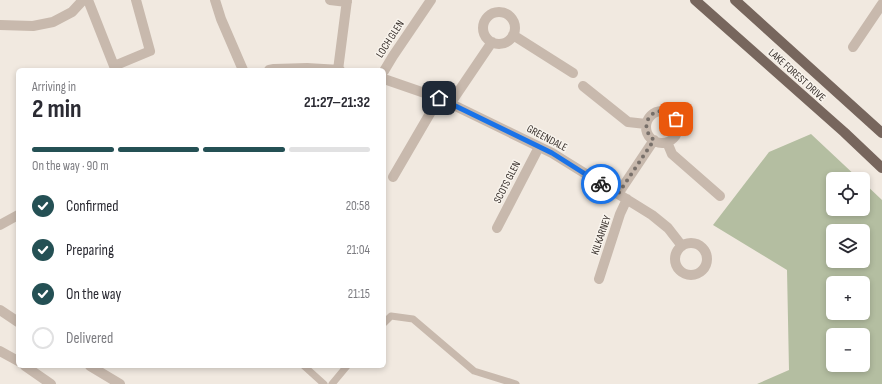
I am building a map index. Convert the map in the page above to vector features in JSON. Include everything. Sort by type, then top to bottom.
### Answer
[{"type":"main road","name":"LAKE FOREST DRIVE","points":[[694,0],[844,132],[882,168]]},
{"type":"main road","name":"LAKE FOREST DRIVE","points":[[735,0],[882,133]]},
{"type":"street","points":[[0,25],[34,26],[53,22],[72,12],[83,0]]},
{"type":"street","points":[[88,0],[114,66],[150,51],[136,0]]},
{"type":"street","points":[[215,0],[221,19],[242,68]]},
{"type":"street","points":[[330,0],[347,1],[339,68]]},
{"type":"street","name":"LOCH GLEN","points":[[386,68],[431,0]]},
{"type":"street","points":[[853,47],[882,4]]},
{"type":"street","points":[[495,12],[506,13],[514,21],[515,26],[513,35],[508,41],[503,43],[492,42],[488,39],[483,29],[486,18],[495,12]]},
{"type":"street","points":[[513,35],[573,73]]},
{"type":"street","points":[[450,104],[492,42]]},
{"type":"street","name":"GREENDALE","points":[[386,80],[439,98],[552,153],[652,215],[668,228],[682,246]]},
{"type":"street","points":[[582,86],[628,122],[646,124]]},
{"type":"street","points":[[393,177],[439,98]]},
{"type":"street","points":[[662,111],[668,112],[676,119],[678,130],[672,139],[667,142],[662,142],[654,140],[648,134],[646,124],[648,118],[652,114],[662,111]]},
{"type":"street","name":"KILKARNEY","points":[[598,279],[620,214],[622,196],[654,140]]},
{"type":"street","points":[[667,142],[672,154],[720,196]]},
{"type":"street","name":"SCOTS GLEN","points":[[497,228],[539,146]]},
{"type":"street","points":[[0,225],[16,216]]},
{"type":"street","points":[[0,310],[16,321]]},
{"type":"street","points":[[0,351],[16,360]]},
{"type":"street","points":[[28,368],[51,384]]},
{"type":"street","points":[[93,368],[120,384]]},
{"type":"lane","points":[[386,312],[390,316],[413,319],[474,370],[516,384]]},
{"type":"lane","points":[[386,321],[390,316]]},
{"type":"lane","points":[[306,368],[324,384]]},
{"type":"lane","points":[[332,384],[345,368]]},
{"type":"green space","points":[[811,134],[852,172],[826,172],[826,216],[870,216],[870,189],[882,200],[882,384],[757,384],[789,370],[787,270],[713,225],[769,152]]},
{"type":"way so far","points":[[601,184],[618,194],[654,140],[648,134],[646,129],[648,118],[652,114],[662,111],[668,112],[676,119]]},
{"type":"route","points":[[439,98],[539,146],[601,184]]}]
